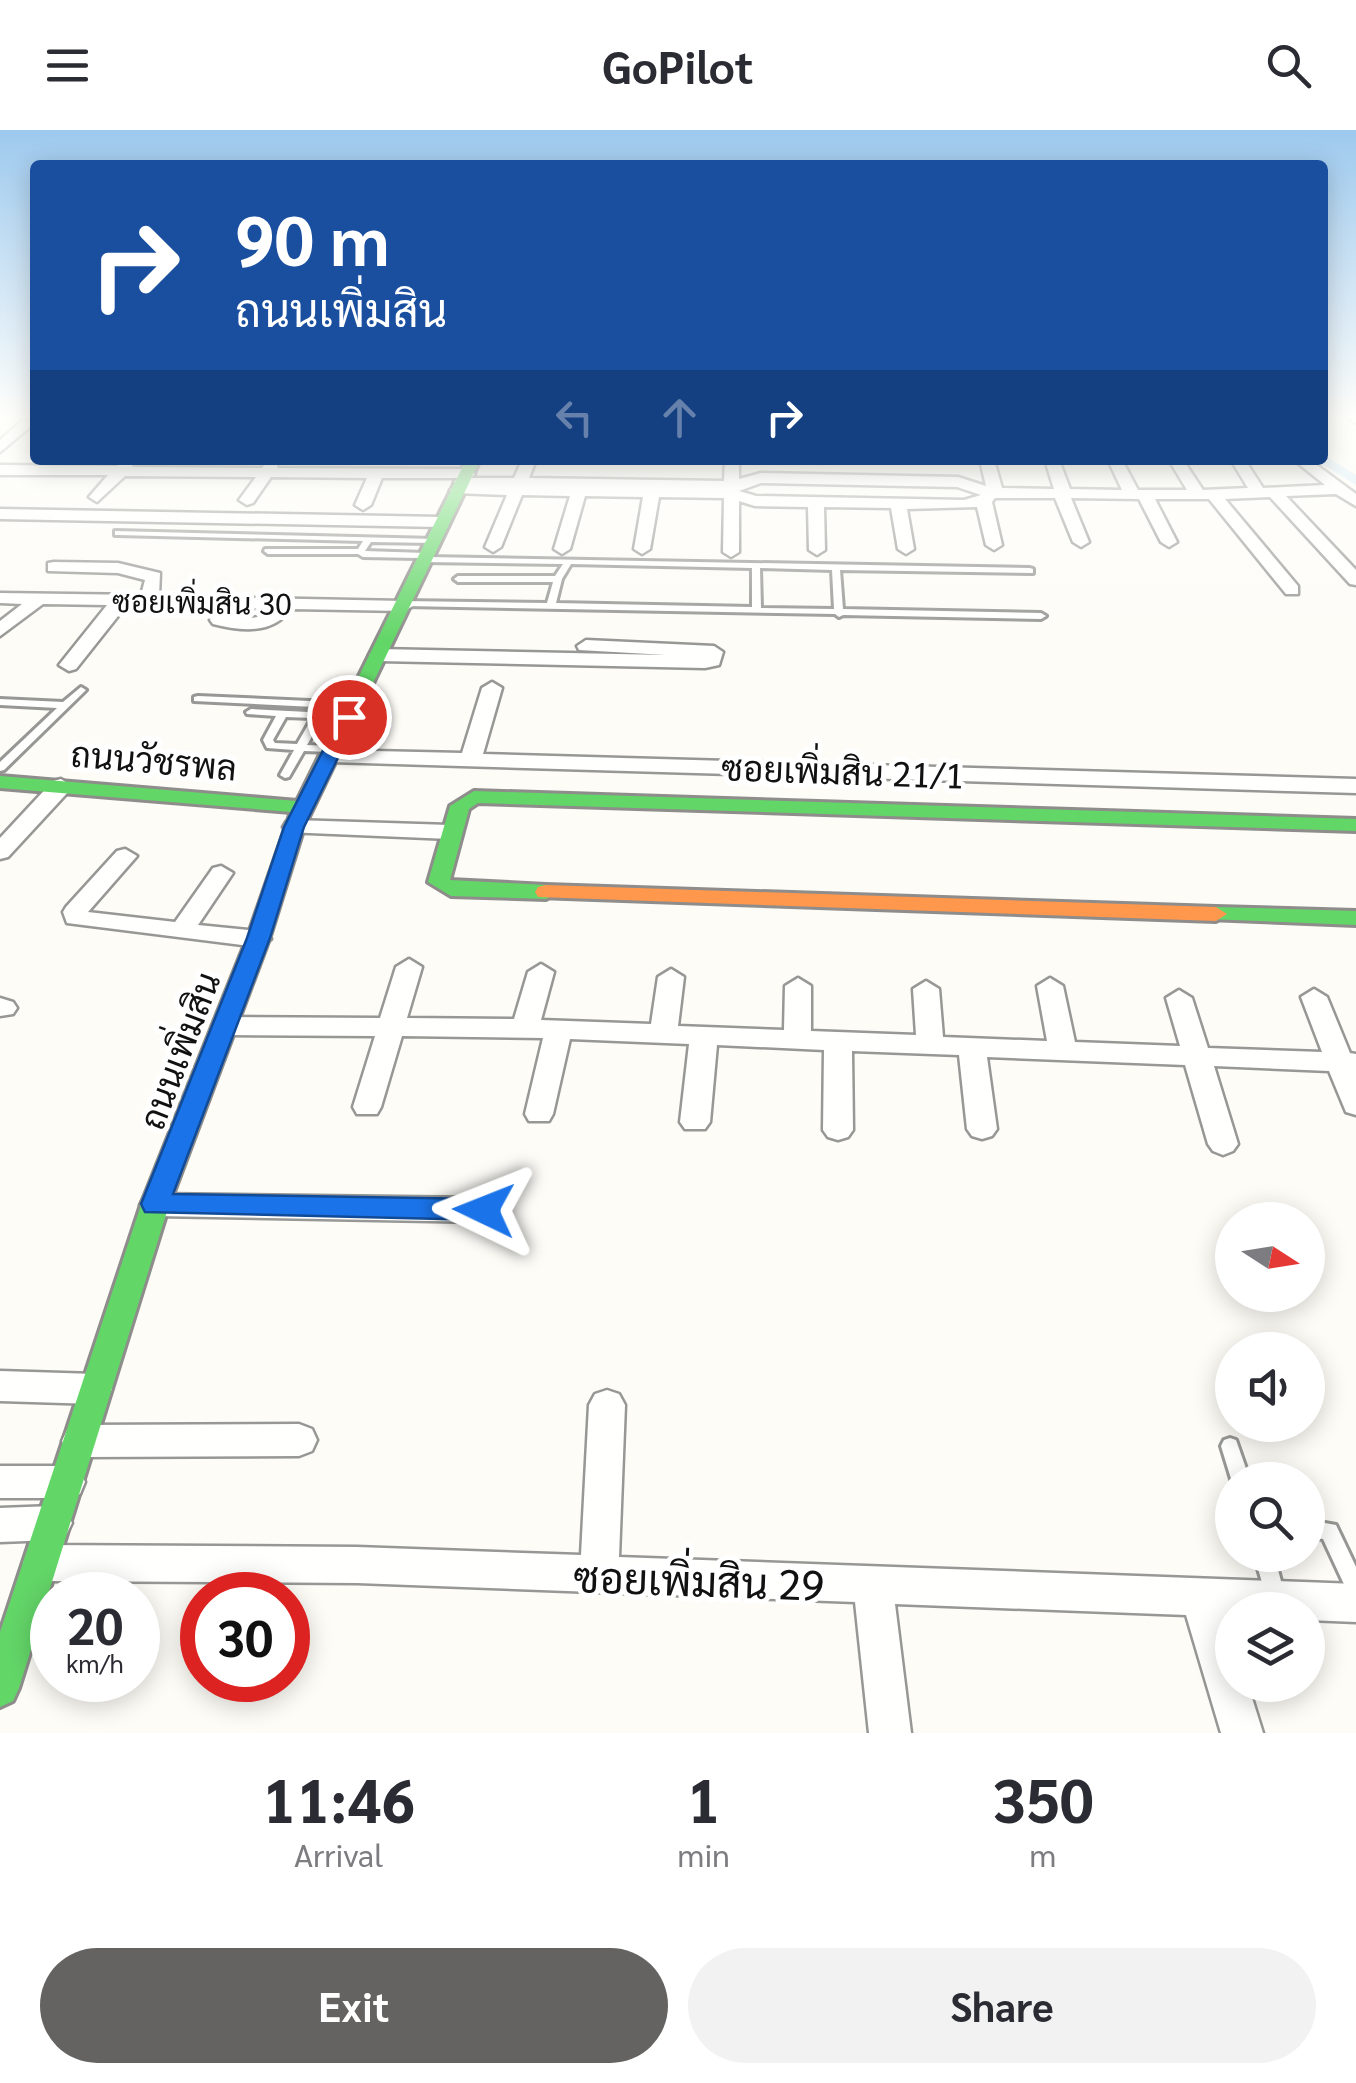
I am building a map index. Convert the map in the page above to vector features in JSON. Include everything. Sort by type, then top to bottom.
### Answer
[{"type":"street","points":[[97,496],[103,490]]},
{"type":"street","points":[[248,500],[255,490]]},
{"type":"street","points":[[363,504],[369,490]]},
{"type":"street","name":"ถนนเพิ่มสิน","points":[[0,1688],[155,1204],[226,1026],[298,817],[458,490]]},
{"type":"street","points":[[492,547],[516,490]]},
{"type":"street","points":[[565,556],[586,490]]},
{"type":"street","points":[[642,549],[658,490]]},
{"type":"street","points":[[731,552],[730,490],[755,501],[964,505],[990,496],[1206,495],[1321,490]]},
{"type":"street","points":[[979,490],[990,496]]},
{"type":"street","points":[[989,490],[994,545]]},
{"type":"street","points":[[1062,490],[1080,542]]},
{"type":"street","points":[[1135,490],[1170,542]]},
{"type":"street","points":[[1202,490],[1292,590]]},
{"type":"street","points":[[1267,492],[1356,580]]},
{"type":"street","points":[[816,502],[817,550]]},
{"type":"street","points":[[898,503],[906,549]]},
{"type":"street","points":[[0,514],[431,544]]},
{"type":"street","points":[[54,566],[140,572],[154,577],[150,599]]},
{"type":"street","name":"ซอยเพิ่มสิน 30","points":[[0,598],[230,600],[220,620],[260,624],[281,614],[287,602],[405,604]]},
{"type":"street","points":[[0,630],[40,598]]},
{"type":"street","points":[[68,665],[121,600]]},
{"type":"street","points":[[379,655],[705,662],[712,661],[714,652],[586,646]]},
{"type":"street","points":[[471,759],[492,688]]},
{"type":"street","name":"ซอยเพิ่มสิน 21/1","points":[[332,752],[1356,786]]},
{"type":"street","name":"ถนนวัชรพล","points":[[0,782],[62,786],[298,817]]},
{"type":"street","points":[[0,852],[62,786]]},
{"type":"street","points":[[1356,825],[474,797],[460,806],[439,882],[451,889],[1356,918]]},
{"type":"street","points":[[298,817],[450,832]]},
{"type":"street","points":[[125,856],[85,899],[75,912],[76,918],[258,938]]},
{"type":"street","points":[[181,931],[220,873]]},
{"type":"street","points":[[367,1107],[409,967]]},
{"type":"street","points":[[526,1028],[542,972]]},
{"type":"street","points":[[662,1033],[671,977]]},
{"type":"street","points":[[797,1039],[798,986]]},
{"type":"street","points":[[1050,986],[1063,1050]]},
{"type":"street","points":[[926,989],[930,1045]]},
{"type":"street","points":[[1314,996],[1348,1062],[1356,1105]]},
{"type":"street","points":[[1179,998],[1223,1144]]},
{"type":"street","points":[[226,1026],[392,1024],[559,1029],[1348,1062]]},
{"type":"street","points":[[538,1114],[559,1029]]},
{"type":"street","points":[[695,1122],[704,1035]]},
{"type":"street","points":[[838,1041],[838,1130]]},
{"type":"street","points":[[972,1046],[982,1129]]},
{"type":"street","points":[[155,1204],[484,1210]]},
{"type":"street","points":[[0,1386],[95,1389]]},
{"type":"street","points":[[599,1575],[607,1405]]},
{"type":"street","points":[[80,1440],[299,1440]]},
{"type":"street","points":[[0,1482],[67,1482]]},
{"type":"street","points":[[0,1525],[53,1523]]},
{"type":"street","name":"ซอยเพิ่มสิน 29","points":[[42,1563],[358,1565],[1215,1599]]},
{"type":"street","points":[[873,1586],[890,1733]]},
{"type":"street","points":[[1202,1598],[1242,1733]]},
{"type":"street","name":"ซอยเพิ่มสิน 29","points":[[1325,1603],[1356,1604]]},
{"type":"lane","points":[[118,533],[368,539],[756,568],[1030,571]]},
{"type":"lane","points":[[360,552],[368,539]]},
{"type":"lane","points":[[268,551],[360,552],[431,544]]},
{"type":"lane","points":[[551,606],[565,556]]},
{"type":"lane","points":[[756,568],[756,610]]},
{"type":"lane","points":[[836,569],[839,614]]},
{"type":"lane","points":[[458,579],[558,580]]},
{"type":"lane","points":[[405,604],[1042,616]]},
{"type":"lane","points":[[0,768],[81,690]]},
{"type":"lane","points":[[198,699],[352,712]]},
{"type":"lane","points":[[0,702],[65,705]]},
{"type":"lane","points":[[251,712],[352,712]]},
{"type":"lane","points":[[282,714],[268,744],[332,752]]},
{"type":"lane","points":[[285,775],[319,715]]},
{"type":"lane","points":[[1230,1446],[1235,1462]]},
{"type":"lane","points":[[1325,1531],[1336,1539],[1356,1588]]},
{"type":"traffic: fast","points":[[0,1688],[155,1205],[258,939],[294,827],[458,490]]},
{"type":"traffic: fast","points":[[0,782],[302,807]]},
{"type":"traffic: fast","points":[[546,892],[451,889],[439,882],[460,806],[474,797],[1356,825]]},
{"type":"traffic: fast","points":[[1216,914],[1356,918]]},
{"type":"traffic: slow","points":[[546,892],[1216,914]]},
{"type":"route","points":[[349,717],[294,827],[226,1026],[155,1204],[484,1210]]}]
